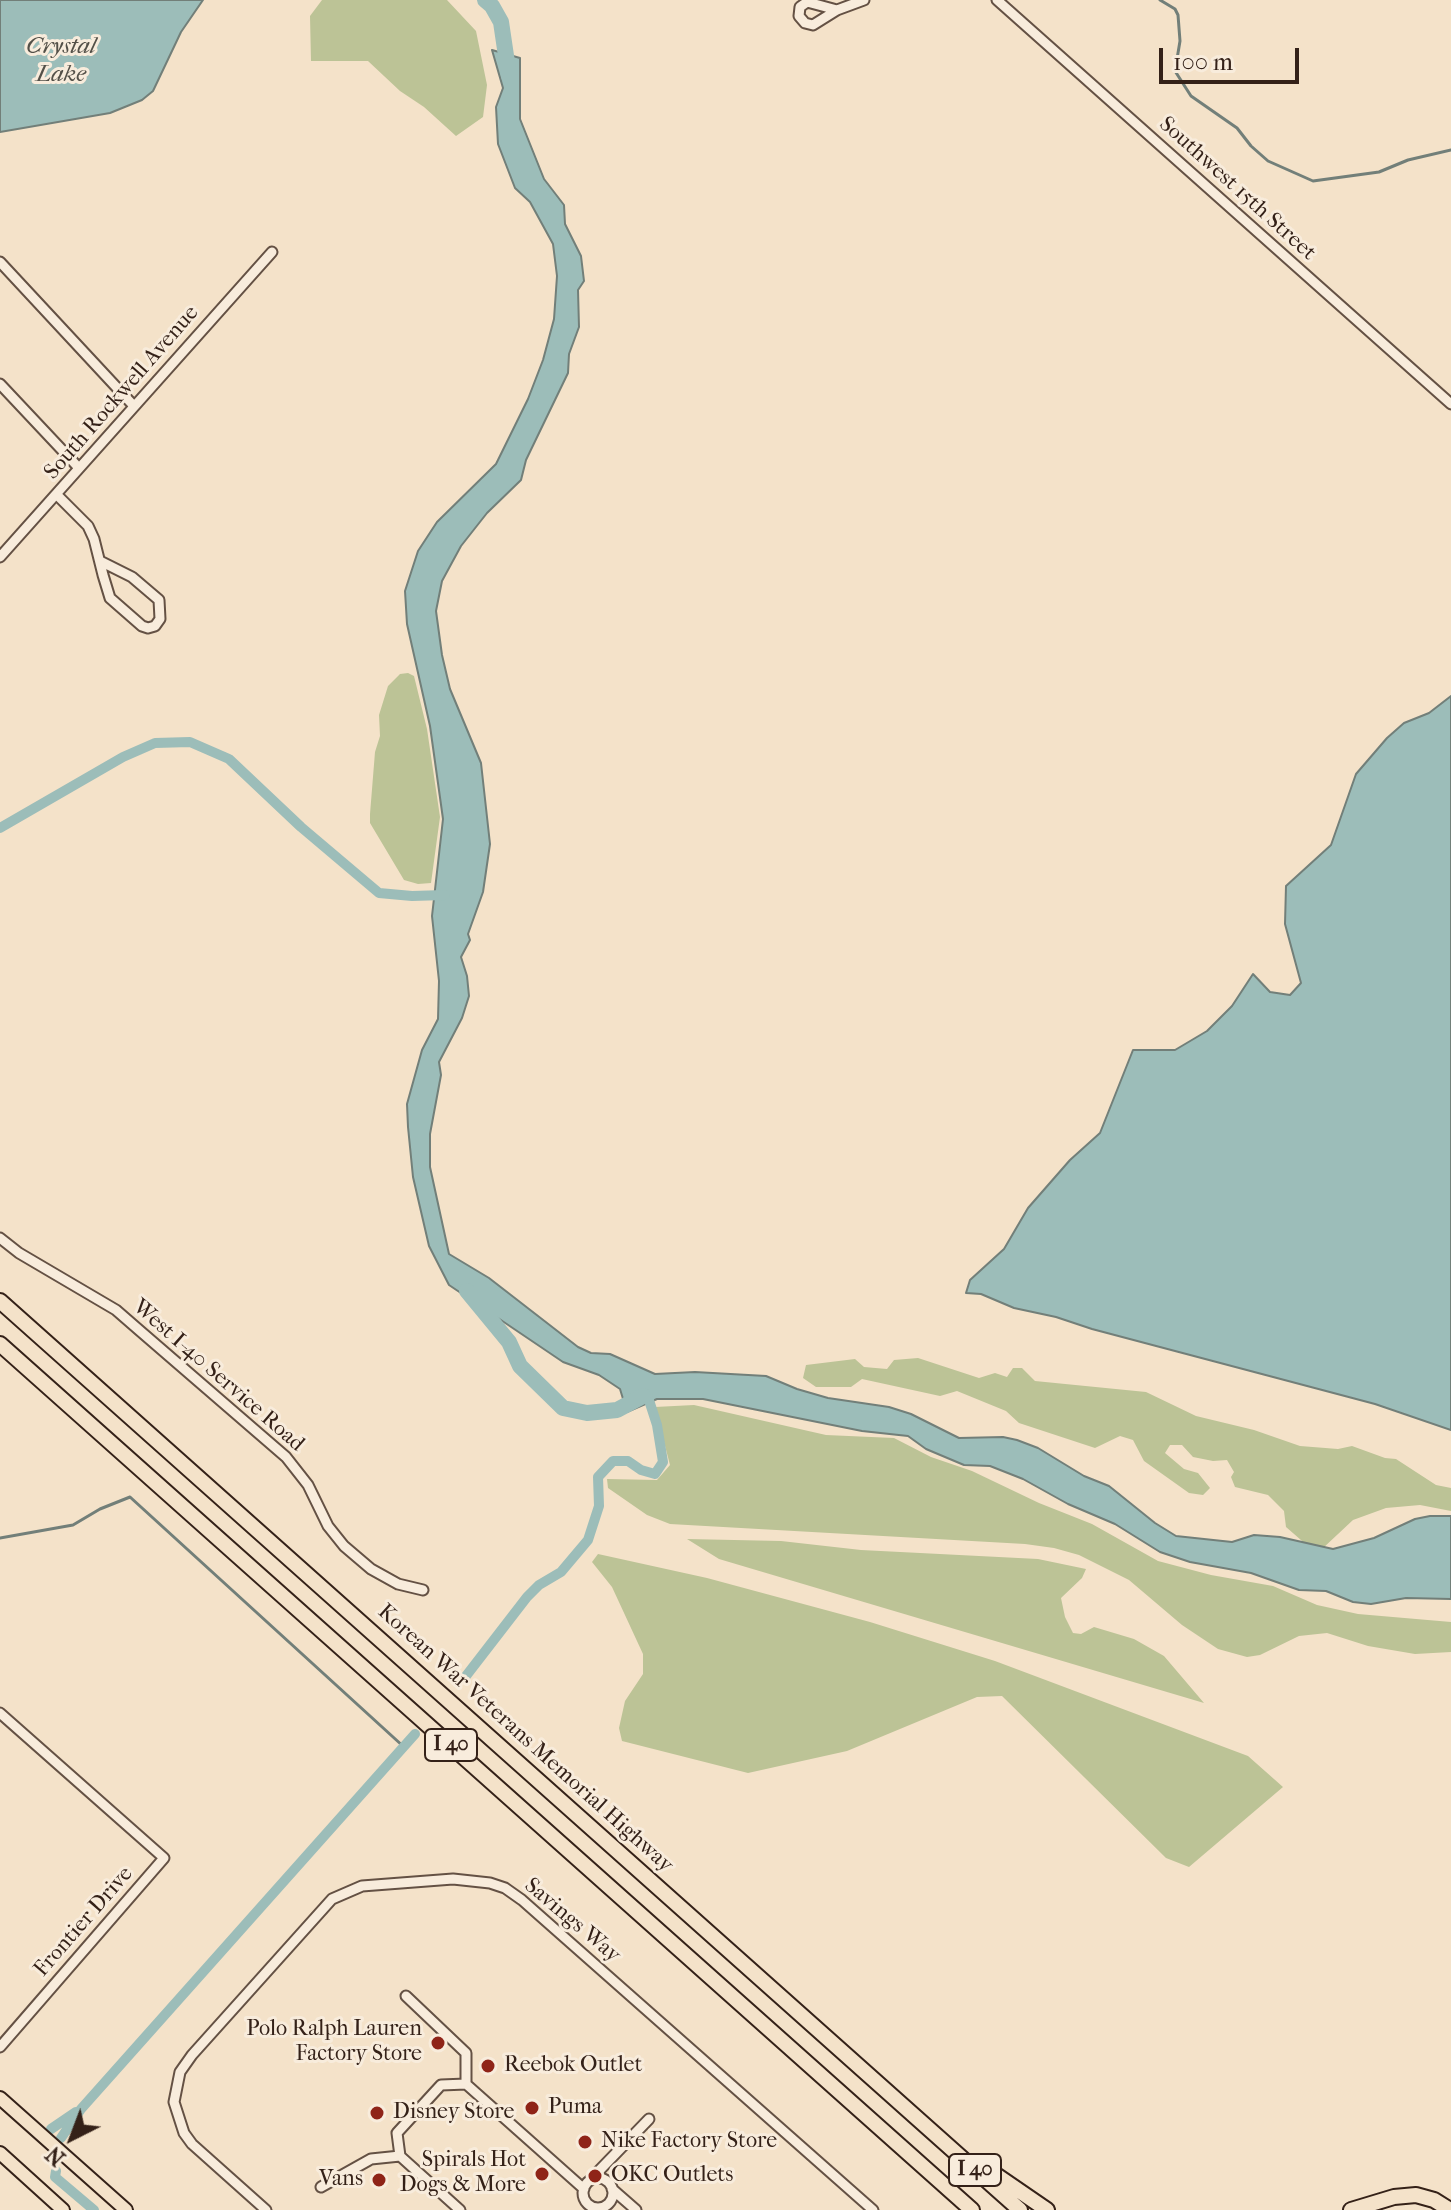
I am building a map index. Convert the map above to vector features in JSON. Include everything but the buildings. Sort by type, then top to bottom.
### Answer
[{"type":"highway","name":"Korean War Veterans Memorial Highway","points":[[0,1301],[1020,2210]]},
{"type":"highway","name":"I 40","points":[[0,1344],[972,2210]]},
{"type":"highway","points":[[930,2130],[1047,2210]]},
{"type":"highway","points":[[901,2147],[957,2210]]},
{"type":"highway","points":[[1351,2210],[1394,2197],[1416,2195],[1434,2200],[1450,2210]]},
{"type":"main road","points":[[0,2098],[126,2210]]},
{"type":"main road","points":[[0,2153],[63,2210]]},
{"type":"street","points":[[837,10],[864,0]]},
{"type":"street","name":"Southwest 15th Street","points":[[998,0],[1451,404]]},
{"type":"street","name":"South Rockwell Avenue","points":[[0,557],[272,252]]},
{"type":"street","points":[[0,262],[133,405]]},
{"type":"street","points":[[0,384],[79,468]]},
{"type":"street","points":[[57,495],[88,526],[110,598],[142,626],[155,626],[160,619],[159,600],[132,577],[100,561]]},
{"type":"street","name":"West I-40 Service Road","points":[[0,1238],[19,1253],[116,1310],[286,1457],[308,1485],[328,1526],[344,1546],[371,1569],[398,1584],[423,1590]]},
{"type":"street","name":"Frontier Drive","points":[[0,1713],[164,1858],[0,2047]]},
{"type":"street","name":"Savings Way","points":[[266,2210],[192,2144],[184,2133],[174,2102],[180,2072],[332,1899],[362,1886],[453,1879],[490,1883],[505,1888],[522,1900],[873,2210]]},
{"type":"street","points":[[406,1996],[466,2053],[466,2084]]},
{"type":"street","points":[[460,2210],[400,2156],[397,2133],[441,2085],[466,2084],[584,2189],[591,2208],[607,2205],[612,2189]]},
{"type":"street","points":[[584,2189],[649,2119]]},
{"type":"street","points":[[321,2187],[371,2159],[400,2156]]},
{"type":"street","points":[[591,2179],[606,2180],[636,2210]]},
{"type":"green space","points":[[322,0],[447,0],[476,31],[487,85],[483,117],[456,136],[368,61],[311,61],[310,16]]},
{"type":"green space","points":[[400,674],[414,676],[427,729],[440,817],[431,883],[418,884],[404,880],[370,823],[375,752],[380,736],[379,715],[388,686]]},
{"type":"green space","points":[[918,1358],[979,1378],[995,1373],[1007,1377],[1013,1368],[1022,1368],[1035,1381],[1146,1392],[1196,1416],[1254,1430],[1300,1446],[1338,1449],[1352,1446],[1396,1459],[1436,1485],[1451,1488],[1451,1511],[1420,1505],[1386,1508],[1353,1520],[1322,1549],[1309,1547],[1286,1527],[1284,1511],[1268,1495],[1235,1487],[1231,1477],[1234,1472],[1227,1460],[1193,1457],[1182,1445],[1170,1445],[1165,1453],[1184,1469],[1198,1473],[1210,1488],[1203,1495],[1189,1493],[1144,1461],[1133,1440],[1120,1436],[1095,1448],[1019,1423],[1006,1411],[957,1391],[940,1396],[862,1379],[851,1387],[816,1387],[803,1378],[806,1365],[855,1359],[864,1367],[887,1369],[894,1360]]},
{"type":"green space","points":[[694,1405],[826,1435],[894,1438],[931,1457],[972,1471],[1092,1524],[1158,1561],[1211,1575],[1273,1586],[1317,1605],[1358,1614],[1451,1622],[1451,1652],[1415,1654],[1368,1646],[1327,1633],[1299,1636],[1260,1655],[1247,1657],[1218,1649],[1182,1625],[1129,1580],[1079,1555],[1054,1548],[670,1524],[647,1515],[608,1488],[607,1479],[657,1480],[670,1465],[655,1407]]},
{"type":"green space","points":[[687,1539],[781,1541],[861,1550],[1038,1559],[1086,1569],[1082,1578],[1061,1598],[1073,1633],[1081,1634],[1094,1627],[1134,1639],[1164,1656],[1204,1703],[719,1559]]},
{"type":"green space","points":[[598,1554],[707,1578],[870,1622],[995,1661],[1248,1756],[1283,1787],[1189,1867],[1166,1858],[1002,1696],[977,1697],[847,1751],[748,1773],[622,1741],[619,1728],[625,1701],[643,1674],[643,1654],[612,1587],[592,1562]]},
{"type":"water","name":"Crystal Lake","points":[[0,0],[203,0],[181,32],[153,91],[142,100],[110,113],[0,132]]},
{"type":"water","points":[[492,50],[520,58],[520,119],[544,179],[564,205],[565,224],[581,256],[584,281],[578,290],[579,327],[569,354],[568,373],[526,460],[521,480],[487,513],[461,546],[442,581],[436,611],[450,689],[481,763],[490,844],[483,892],[468,934],[470,940],[461,957],[469,996],[462,1018],[439,1062],[441,1075],[430,1134],[430,1167],[449,1254],[489,1278],[578,1347],[591,1353],[610,1354],[655,1374],[695,1372],[766,1376],[828,1398],[889,1407],[911,1414],[959,1438],[1003,1437],[1017,1440],[1109,1486],[1176,1536],[1232,1542],[1254,1535],[1280,1537],[1333,1549],[1374,1538],[1415,1519],[1451,1516],[1451,1599],[1406,1598],[1371,1604],[1353,1602],[1326,1591],[1299,1590],[1251,1573],[1190,1562],[1160,1552],[1115,1524],[1068,1504],[1023,1479],[990,1466],[964,1465],[926,1449],[908,1436],[862,1431],[703,1399],[657,1399],[627,1412],[620,1389],[599,1375],[563,1362],[449,1285],[429,1246],[413,1177],[408,1127],[407,1104],[422,1050],[438,1019],[439,981],[432,916],[443,819],[430,726],[407,624],[405,591],[418,551],[437,522],[496,464],[528,399],[554,319],[557,276],[553,244],[530,202],[515,188],[498,144],[496,107],[503,88]]},
{"type":"water","points":[[1451,696],[1451,1430],[1375,1404],[1014,1308],[981,1294],[966,1293],[970,1280],[1004,1249],[1028,1208],[1070,1160],[1100,1133],[1133,1050],[1175,1050],[1207,1031],[1232,1006],[1253,974],[1270,992],[1290,995],[1301,983],[1285,924],[1286,886],[1331,845],[1356,774],[1387,738],[1404,723],[1429,713]]},
{"type":"waterway","points":[[485,0],[501,22],[509,76]]},
{"type":"waterway","points":[[1160,0],[1175,9],[1178,15],[1180,41],[1175,71],[1191,96],[1237,128],[1268,161],[1313,181],[1379,172],[1408,160],[1451,150]]},
{"type":"waterway","points":[[0,828],[123,757],[155,743],[190,742],[229,759],[301,827],[379,893],[445,895]]},
{"type":"waterway","points":[[467,1291],[509,1342],[520,1366],[563,1408],[587,1413],[617,1410],[643,1396]]},
{"type":"waterway","points":[[466,1676],[527,1597],[539,1585],[561,1572],[588,1540],[599,1506],[598,1477],[613,1461],[628,1461],[641,1470],[655,1474],[663,1462],[657,1425],[647,1394]]},
{"type":"waterway","points":[[0,1538],[73,1525],[100,1509],[130,1497],[404,1747]]},
{"type":"waterway","points":[[61,2138],[81,2109],[415,1734]]},
{"type":"waterway","points":[[51,2129],[76,2112]]},
{"type":"waterway","points":[[56,2171],[55,2177],[94,2210]]},
{"type":"place","name":"Polo Ralph Lauren Factory Store","points":[[438,2043]]},
{"type":"place","name":"Reebok Outlet","points":[[488,2066]]},
{"type":"place","name":"Puma","points":[[532,2108]]},
{"type":"place","name":"Disney Store","points":[[377,2113]]},
{"type":"place","name":"Nike Factory Store","points":[[585,2142]]},
{"type":"place","name":"Spirals Hot Dogs & More","points":[[542,2174]]},
{"type":"place","name":"OKC Outlets","points":[[595,2176]]},
{"type":"place","name":"Vans","points":[[379,2180]]}]
